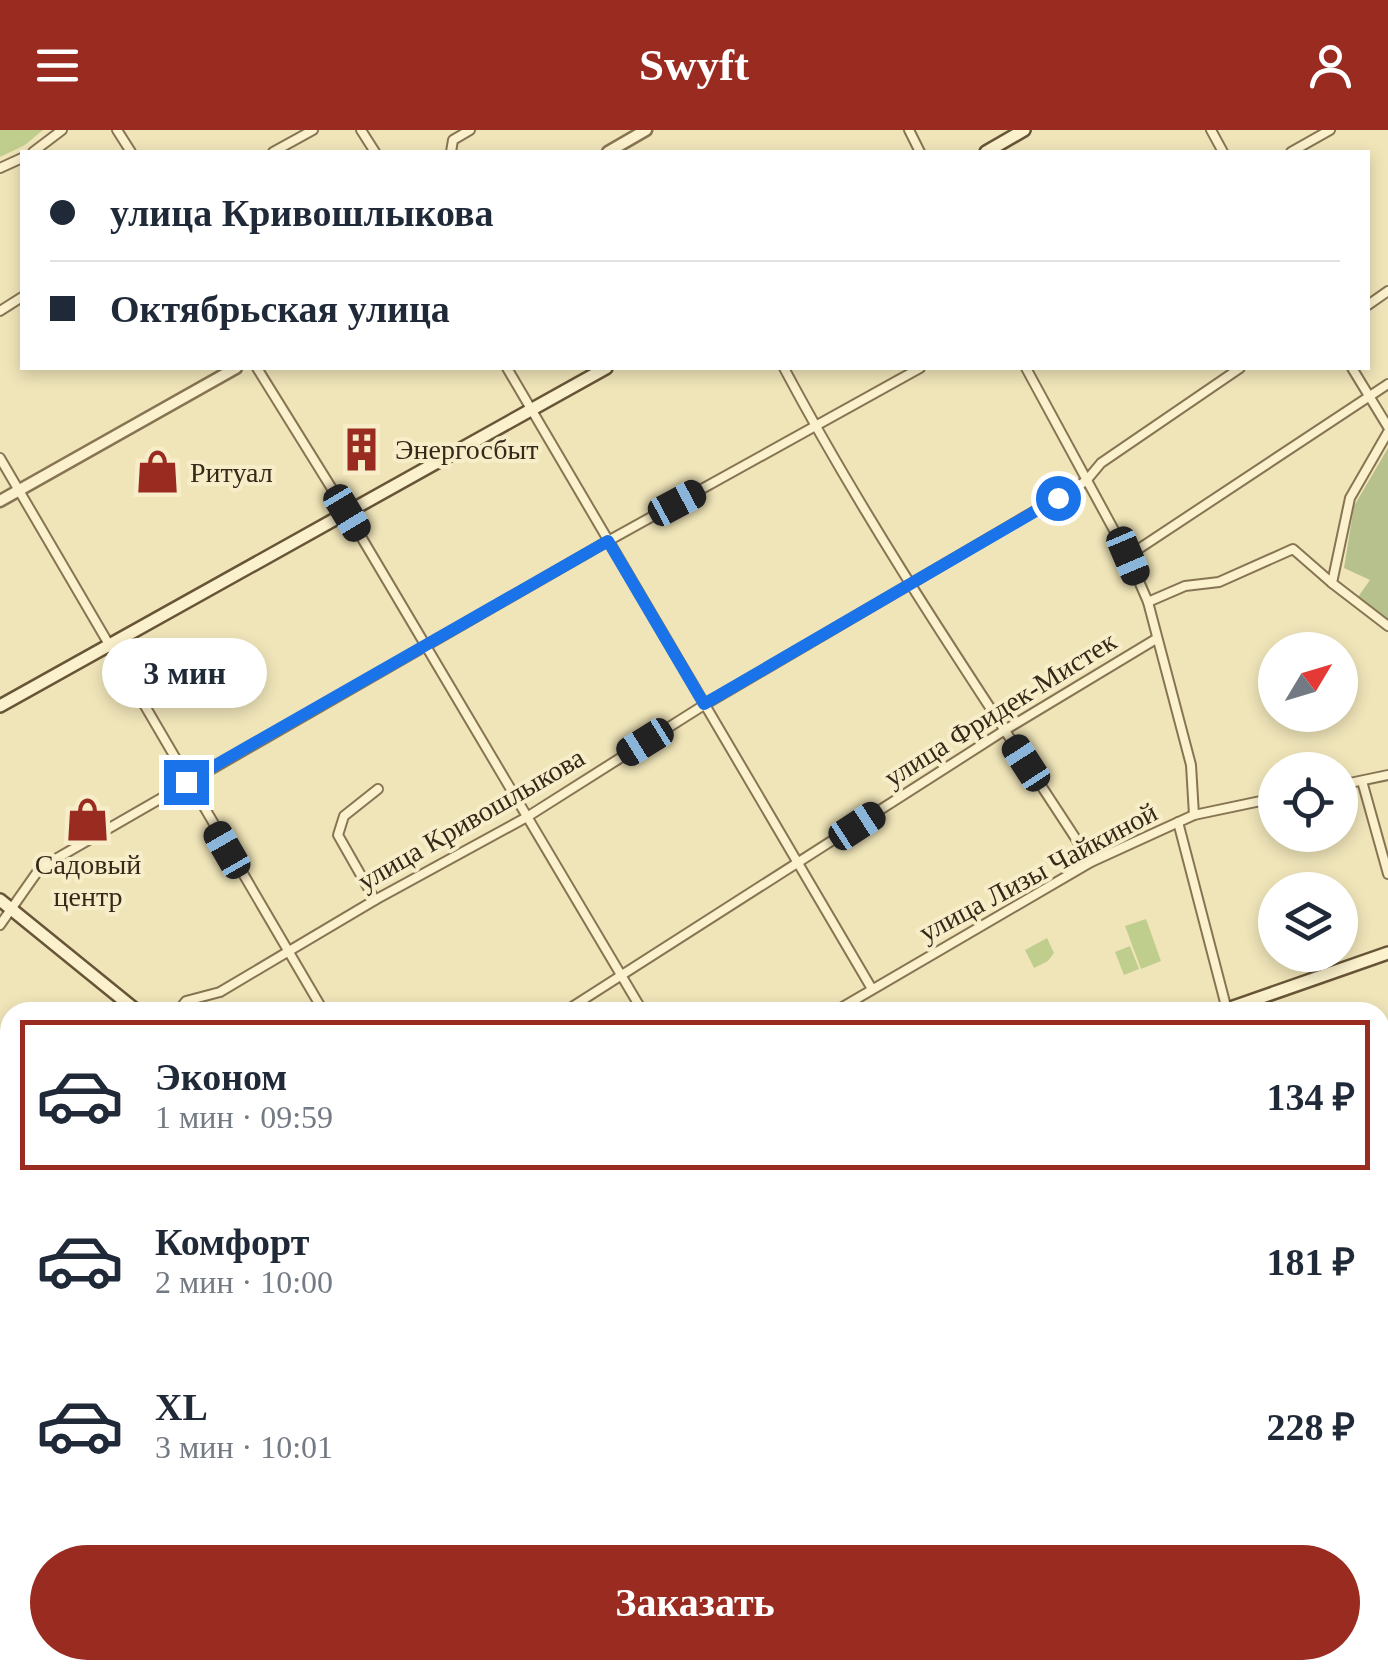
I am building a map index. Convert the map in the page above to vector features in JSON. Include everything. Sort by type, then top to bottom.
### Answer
[{"type":"main road","points":[[989,150],[1024,130]]},
{"type":"main road","points":[[0,706],[602,370]]},
{"type":"main road","points":[[0,900],[126,1002]]},
{"type":"main road","points":[[1249,1002],[1388,953]]},
{"type":"street","points":[[36,150],[62,130]]},
{"type":"street","points":[[277,150],[313,130]]},
{"type":"street","points":[[452,150],[454,140],[470,130]]},
{"type":"street","points":[[625,148],[646,130]]},
{"type":"street","points":[[1295,150],[1330,130]]},
{"type":"street","points":[[0,501],[232,370]]},
{"type":"street","points":[[258,370],[637,1002]]},
{"type":"street","points":[[508,370],[872,990]]},
{"type":"street","points":[[785,370],[912,586],[1091,862]]},
{"type":"street","points":[[0,925],[40,868],[608,541],[917,370]]},
{"type":"street","points":[[1027,370],[1128,556],[1148,602],[1191,765],[1194,814]]},
{"type":"street","name":"улица Кривошлыкова","points":[[185,1002],[220,992],[526,817],[704,704],[912,586],[1086,481],[1102,464],[1237,370]]},
{"type":"street","points":[[1332,583],[1350,498],[1370,460],[1384,444],[1388,429],[1353,370]]},
{"type":"street","points":[[1128,556],[1388,384]]},
{"type":"street","points":[[0,458],[318,1002]]},
{"type":"street","points":[[1148,602],[1185,586],[1219,582],[1293,548],[1388,626]]},
{"type":"street","name":"улица Фридек-Мистек","points":[[580,1002],[1156,638]]},
{"type":"street","points":[[1358,782],[1388,775]]},
{"type":"street","points":[[1362,781],[1388,874]]},
{"type":"street","points":[[375,900],[338,835],[344,816],[378,789]]},
{"type":"street","name":"улица Лизы Чайкиной","points":[[851,1002],[1091,862],[1194,814],[1258,801]]},
{"type":"street","points":[[1178,822],[1221,1002]]},
{"type":"green space","points":[[0,130],[43,130],[25,145],[0,157]]},
{"type":"green space","points":[[1388,448],[1388,619],[1358,597],[1370,580],[1344,568],[1354,506]]},
{"type":"green space","points":[[1146,919],[1161,961],[1141,969],[1125,926]]},
{"type":"green space","points":[[1047,938],[1054,953],[1034,968],[1025,950]]},
{"type":"green space","points":[[1130,946],[1139,969],[1124,975],[1115,952]]},
{"type":"place","name":"Энергосбыт","points":[[362,449]]},
{"type":"place","name":"Ритуал","points":[[157,472]]},
{"type":"place","name":"Садовый центр","points":[[88,819]]},
{"type":"route","points":[[186,782],[608,541],[704,704],[1058,498]]}]
